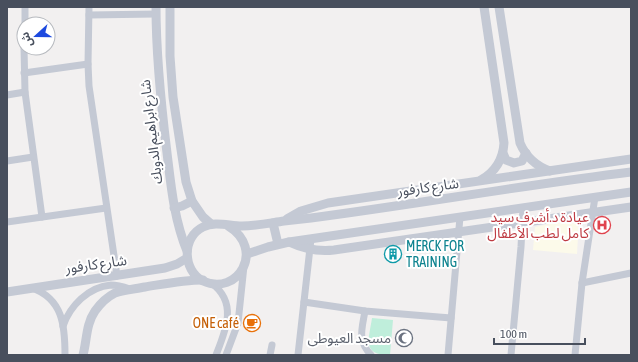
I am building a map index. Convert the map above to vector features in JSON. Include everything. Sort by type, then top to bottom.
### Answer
[{"type":"street","points":[[89,7],[89,86],[117,276]]},
{"type":"street","name":"شارع ابراهيم الدوبك","points":[[170,7],[170,56],[173,97],[186,182],[192,201],[200,214],[211,224]]},
{"type":"street","points":[[479,181],[496,166],[502,153],[504,139],[484,7]]},
{"type":"street","points":[[499,7],[519,137],[526,153],[534,163],[551,171]]},
{"type":"street","points":[[89,15],[156,11]]},
{"type":"street","name":"شارع ابراهيم الدوبك","points":[[156,11],[158,77],[174,208],[187,255]]},
{"type":"street","points":[[24,56],[25,92],[42,217]]},
{"type":"street","points":[[24,73],[88,64]]},
{"type":"street","points":[[7,95],[25,92]]},
{"type":"street","points":[[502,153],[506,160],[514,163],[522,160],[526,153]]},
{"type":"street","points":[[7,161],[33,157]]},
{"type":"street","points":[[285,221],[301,211],[319,205],[631,159]]},
{"type":"street","points":[[604,163],[620,173]]},
{"type":"street","name":"شارع كارفور","points":[[228,226],[250,226],[631,172]]},
{"type":"street","points":[[397,206],[425,189]]},
{"type":"street","points":[[247,254],[289,242],[631,192]]},
{"type":"street","points":[[575,355],[582,283],[595,197]]},
{"type":"street","points":[[174,208],[192,201]]},
{"type":"street","points":[[289,242],[310,250],[334,250],[631,207]]},
{"type":"street","points":[[7,222],[106,208]]},
{"type":"street","points":[[511,355],[523,208]]},
{"type":"street","points":[[448,355],[460,217]]},
{"type":"street","points":[[273,222],[278,244]]},
{"type":"street","points":[[216,355],[224,333],[228,313],[226,303],[222,294],[192,271],[187,255],[188,243],[197,231],[211,224],[220,224],[236,230],[246,245],[247,254],[244,266],[238,323],[226,355]]},
{"type":"street","points":[[298,355],[311,239]]},
{"type":"street","name":"شارع كارفور","points":[[7,292],[117,276],[171,266],[187,255]]},
{"type":"street","points":[[171,266],[177,272],[175,282]]},
{"type":"street","points":[[83,355],[87,329],[94,312],[107,298],[116,293],[175,282],[207,282],[218,284],[227,282],[234,278],[240,273],[244,266]]},
{"type":"street","points":[[582,283],[631,273]]},
{"type":"street","points":[[62,326],[67,314],[75,304],[92,291],[113,285],[133,289]]},
{"type":"street","points":[[32,288],[42,292],[50,298],[59,311],[65,355]]},
{"type":"street","points":[[304,302],[365,311],[451,318]]},
{"type":"street","points":[[365,311],[361,334],[362,342],[371,355]]},
{"type":"street","points":[[270,355],[272,345]]},
{"type":"shaded area","points":[[579,218],[577,254],[533,250],[535,227]]},
{"type":"green space","points":[[372,318],[393,320],[390,355],[381,354],[371,349],[369,339]]},
{"type":"place","name":"عيادة د.أشرف سيد كامل لطب الأطفال","points":[[602,225]]},
{"type":"place","name":"MERCK FOR TRAINING","points":[[393,254]]},
{"type":"place","name":"ONE café","points":[[252,323]]},
{"type":"place","name":"مسجد العيوطى","points":[[404,338]]}]
